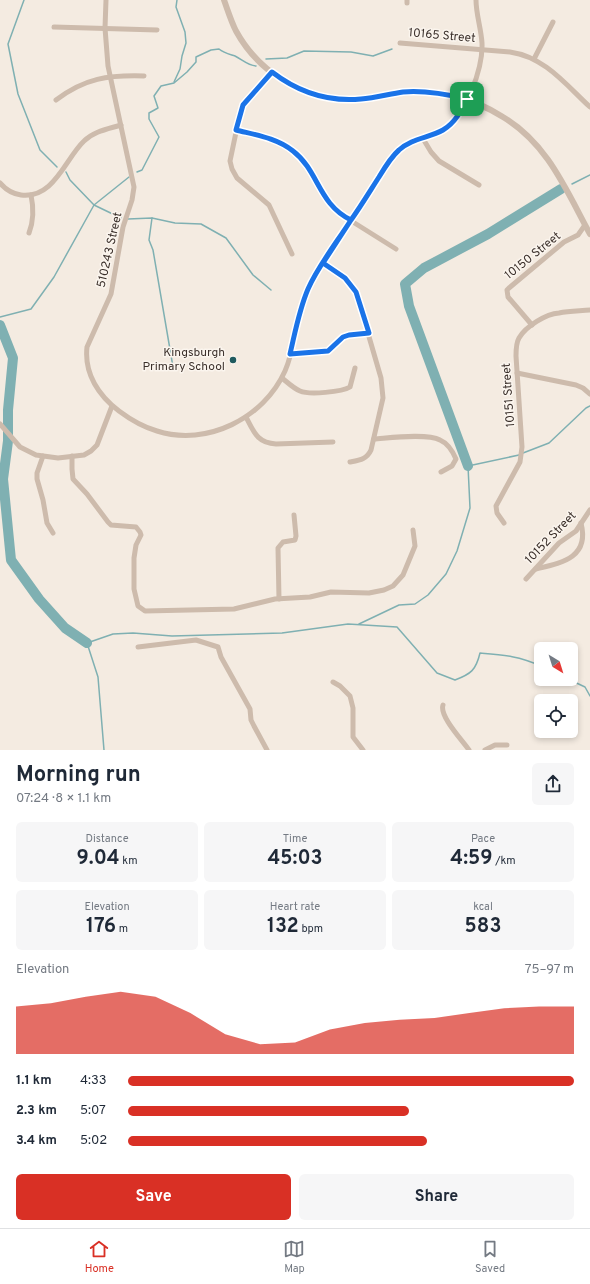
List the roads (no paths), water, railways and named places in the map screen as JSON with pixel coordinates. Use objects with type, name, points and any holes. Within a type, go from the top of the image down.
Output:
[{"type":"street","name":"510243 Street","points":[[106,0],[106,51],[110,76],[134,180],[134,192],[123,227],[110,294],[87,347],[87,368],[94,383],[112,406],[144,426],[158,432],[194,435],[212,432],[230,426],[246,417],[267,399],[282,378],[290,354],[304,297],[313,279],[393,156],[405,145],[422,137],[436,133],[448,126],[458,116],[467,99],[478,69],[482,50],[482,39],[476,0]]},
{"type":"street","points":[[224,0],[231,20],[246,46],[257,60],[272,72],[297,88],[322,96],[336,98],[362,99],[404,92],[448,95],[467,99],[504,117],[527,135],[553,166],[590,234]]},
{"type":"street","points":[[534,59],[553,22]]},
{"type":"street","points":[[54,27],[157,30]]},
{"type":"street","name":"10165 Street","points":[[400,42],[517,53],[534,59],[553,71],[590,108]]},
{"type":"street","points":[[272,72],[243,105],[230,160],[232,169],[237,178],[269,205],[292,254]]},
{"type":"street","points":[[56,100],[81,84],[110,76],[144,76]]},
{"type":"street","points":[[0,183],[13,193],[18,194],[31,195],[44,190],[50,185],[84,140],[95,133],[121,125]]},
{"type":"street","points":[[236,130],[273,140],[294,151],[309,169],[320,190],[338,213],[396,249]]},
{"type":"street","points":[[422,137],[431,152],[439,161],[479,185]]},
{"type":"street","points":[[29,233],[34,216],[31,195]]},
{"type":"street","name":"10150 Street","points":[[532,325],[508,296],[507,290],[564,242],[578,234],[585,225]]},
{"type":"street","points":[[323,263],[345,278],[356,292],[383,385],[382,406],[371,450],[368,456],[363,459],[350,462]]},
{"type":"street","name":"10151 Street","points":[[504,523],[497,513],[496,506],[520,462],[522,453],[516,356],[517,343],[520,337],[540,319],[553,314],[590,310]]},
{"type":"street","points":[[290,354],[328,351],[343,337],[369,333]]},
{"type":"street","points":[[282,378],[302,392],[337,392],[350,387],[355,368]]},
{"type":"street","points":[[517,373],[576,385],[584,388],[590,394]]},
{"type":"street","points":[[0,424],[20,447],[36,455],[58,458],[84,455],[91,451],[97,444],[112,406]]},
{"type":"street","points":[[246,417],[255,434],[267,443],[333,442]]},
{"type":"street","points":[[374,439],[430,437],[439,439],[446,444],[456,459],[452,466],[441,472]]},
{"type":"street","points":[[43,456],[37,472],[37,479],[47,523],[53,533]]},
{"type":"street","points":[[72,456],[74,479],[108,522],[111,525],[136,527],[140,532],[134,558],[134,588],[137,602],[142,609],[148,612],[234,609],[279,599],[310,597],[331,592],[369,593],[389,589],[400,579],[414,549],[415,544],[413,530]]},
{"type":"street","name":"10152 Street","points":[[526,579],[559,543],[576,531],[590,510]]},
{"type":"street","points":[[279,599],[278,548],[283,542],[295,540],[294,515]]},
{"type":"street","points":[[536,569],[559,564],[577,554],[582,548],[586,536],[581,523]]},
{"type":"street","points":[[138,647],[196,640],[218,646],[221,658],[250,709],[251,720],[267,750]]},
{"type":"street","points":[[333,682],[340,686],[350,696],[354,708],[353,737],[363,750]]},
{"type":"street","points":[[443,705],[443,713],[469,750]]},
{"type":"street","points":[[485,750],[495,745],[507,745]]},
{"type":"waterway","points":[[24,0],[8,44],[18,94],[40,150],[57,167]]},
{"type":"waterway","points":[[174,82],[180,69],[186,43],[185,32],[176,7],[177,0]]},
{"type":"waterway","points":[[137,172],[142,170],[159,137],[149,119],[149,113],[158,108],[154,96],[161,86],[174,83],[196,62],[196,57],[211,50],[219,49],[256,66]]},
{"type":"waterway","points":[[266,59],[287,58],[304,51],[351,52],[373,56],[392,49]]},
{"type":"waterway","points":[[66,172],[70,180],[94,205],[121,218]]},
{"type":"waterway","points":[[572,184],[590,175]]},
{"type":"waterway","points":[[0,317],[31,309],[54,277],[94,205],[129,177]]},
{"type":"waterway","points":[[468,466],[409,306],[405,284],[424,268],[488,234],[561,189]]},
{"type":"waterway","points":[[152,218],[149,240],[153,250],[173,367]]},
{"type":"waterway","points":[[128,219],[152,218],[175,223],[201,224],[226,238],[253,275],[271,290]]},
{"type":"waterway","points":[[0,325],[13,358],[8,410],[8,441],[3,479],[11,560],[39,599],[65,628],[87,643]]},
{"type":"waterway","points":[[523,453],[549,443],[590,406]]},
{"type":"waterway","points":[[359,624],[399,605],[415,604],[428,595],[446,574],[457,551],[470,508],[468,466],[519,455]]},
{"type":"waterway","points":[[104,750],[98,677],[87,643],[113,634],[133,633],[172,636],[282,633],[348,624],[397,627],[437,673],[455,680],[472,671],[477,664],[480,653],[511,656],[534,663]]},
{"type":"waterway","points":[[578,684],[585,687],[590,696]]},
{"type":"place","name":"Kingsburgh Primary School","points":[[233,360]]}]
